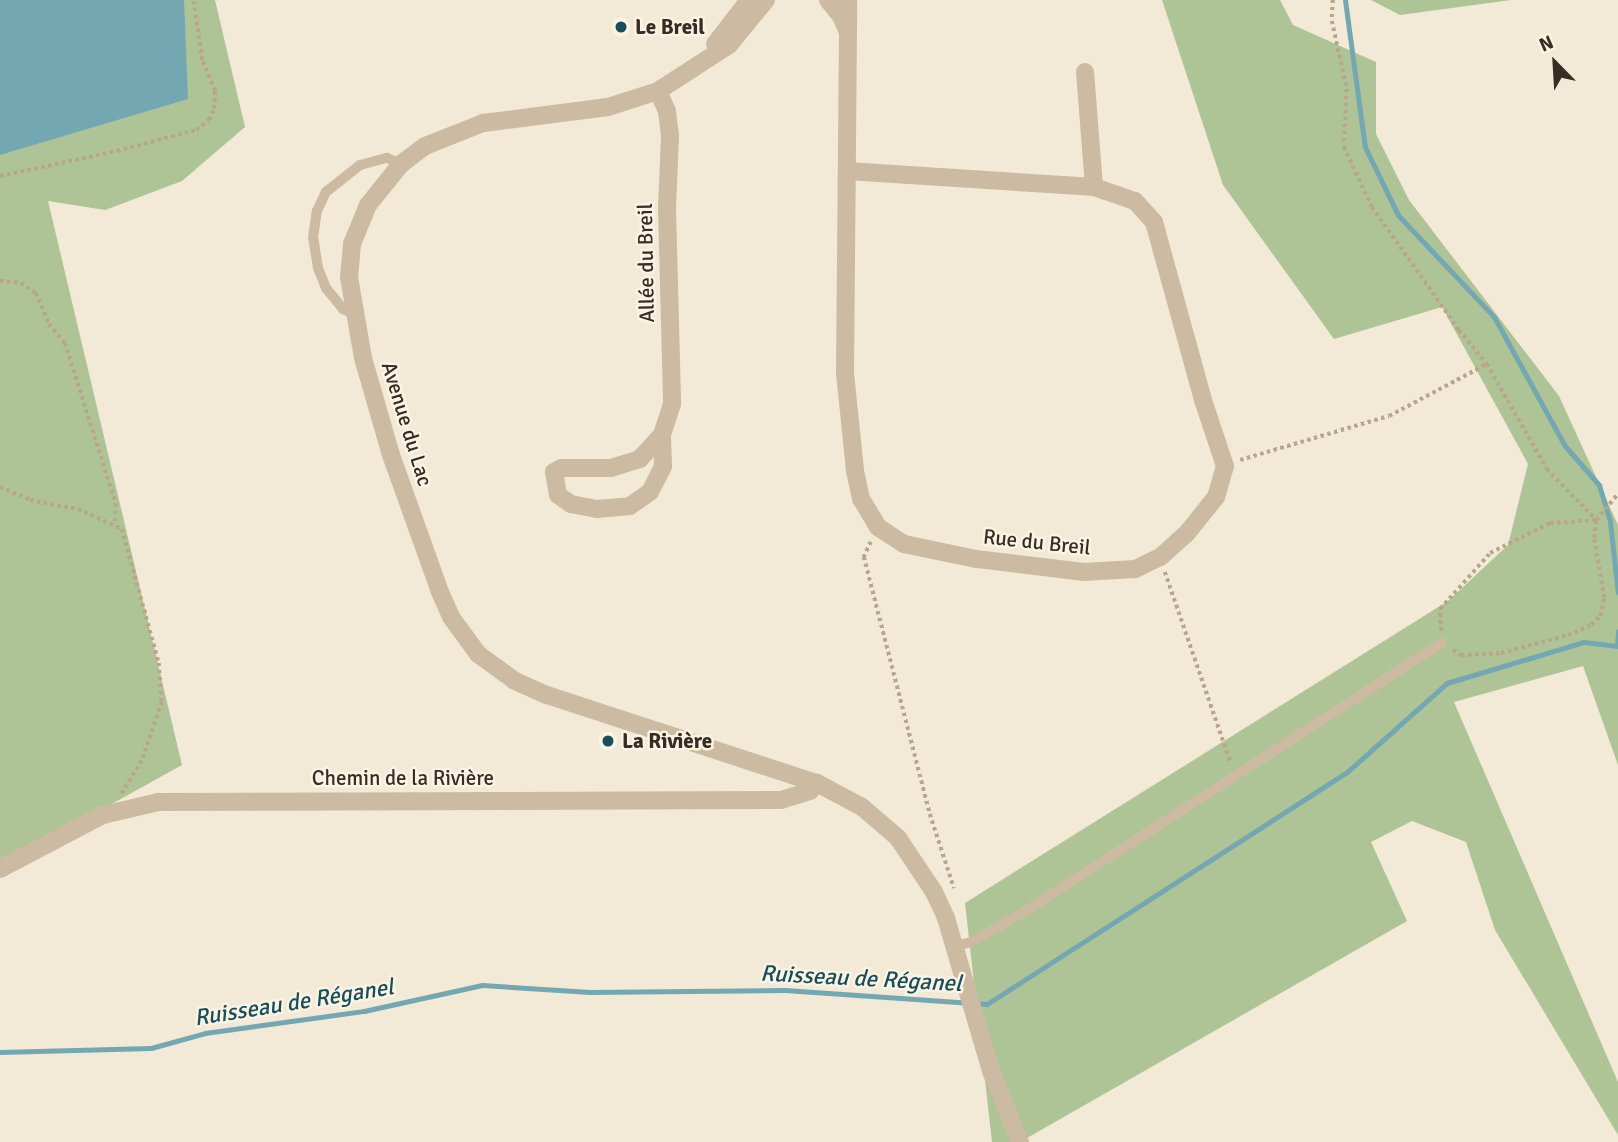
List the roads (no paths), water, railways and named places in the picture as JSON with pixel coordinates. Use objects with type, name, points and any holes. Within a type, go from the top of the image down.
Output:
[{"type":"street","name":"Avenue du Lac","points":[[701,64],[749,0]]},
{"type":"street","name":"Avenue du Lac","points":[[766,0],[729,45],[658,92],[608,107],[483,123],[425,146],[401,164],[368,205],[352,244],[349,277],[354,314],[370,382],[409,511],[452,617],[478,654],[515,681],[547,695],[817,783],[862,807],[898,838],[934,892],[956,946],[992,1072],[1020,1142]]},
{"type":"street","points":[[828,0],[842,16],[848,33]]},
{"type":"street","name":"Rue du Breil","points":[[848,0],[845,374],[855,470],[861,499],[878,527],[904,544],[976,559],[1084,572],[1135,569],[1160,557],[1187,533],[1216,497],[1225,466],[1203,400],[1154,222],[1135,201],[1094,187]]},
{"type":"street","points":[[847,171],[1094,187],[1085,72]]},
{"type":"street","name":"Allée du Breil","points":[[658,92],[667,111],[670,137],[667,208],[672,404],[662,435],[663,466],[650,492],[630,506],[597,509],[571,505],[558,495],[554,472],[561,468],[611,468],[640,459],[662,435]]},
{"type":"street","name":"Chemin de la Rivière","points":[[0,869],[103,815],[158,802],[780,800],[810,791],[817,783]]},
{"type":"lane","points":[[354,314],[343,309],[327,288],[318,268],[313,237],[317,211],[326,192],[360,165],[387,158],[401,164]]},
{"type":"lane","points":[[956,946],[971,942],[1024,912],[1442,643]]},
{"type":"water","points":[[0,0],[184,0],[188,99],[0,155]]},
{"type":"waterway","points":[[1345,0],[1365,147],[1398,215],[1494,317],[1565,446],[1599,485],[1610,522],[1618,593]]},
{"type":"waterway","points":[[1617,646],[1618,631]]},
{"type":"waterway","name":"Ruisseau de Réganel","points":[[0,1052],[151,1048],[205,1033],[364,1011],[482,985],[590,992],[785,990],[987,1004],[1347,772],[1447,683],[1584,642],[1618,646]]},
{"type":"place","name":"Le Breil","points":[[621,27]]},
{"type":"place","name":"La Rivière","points":[[608,741]]}]
